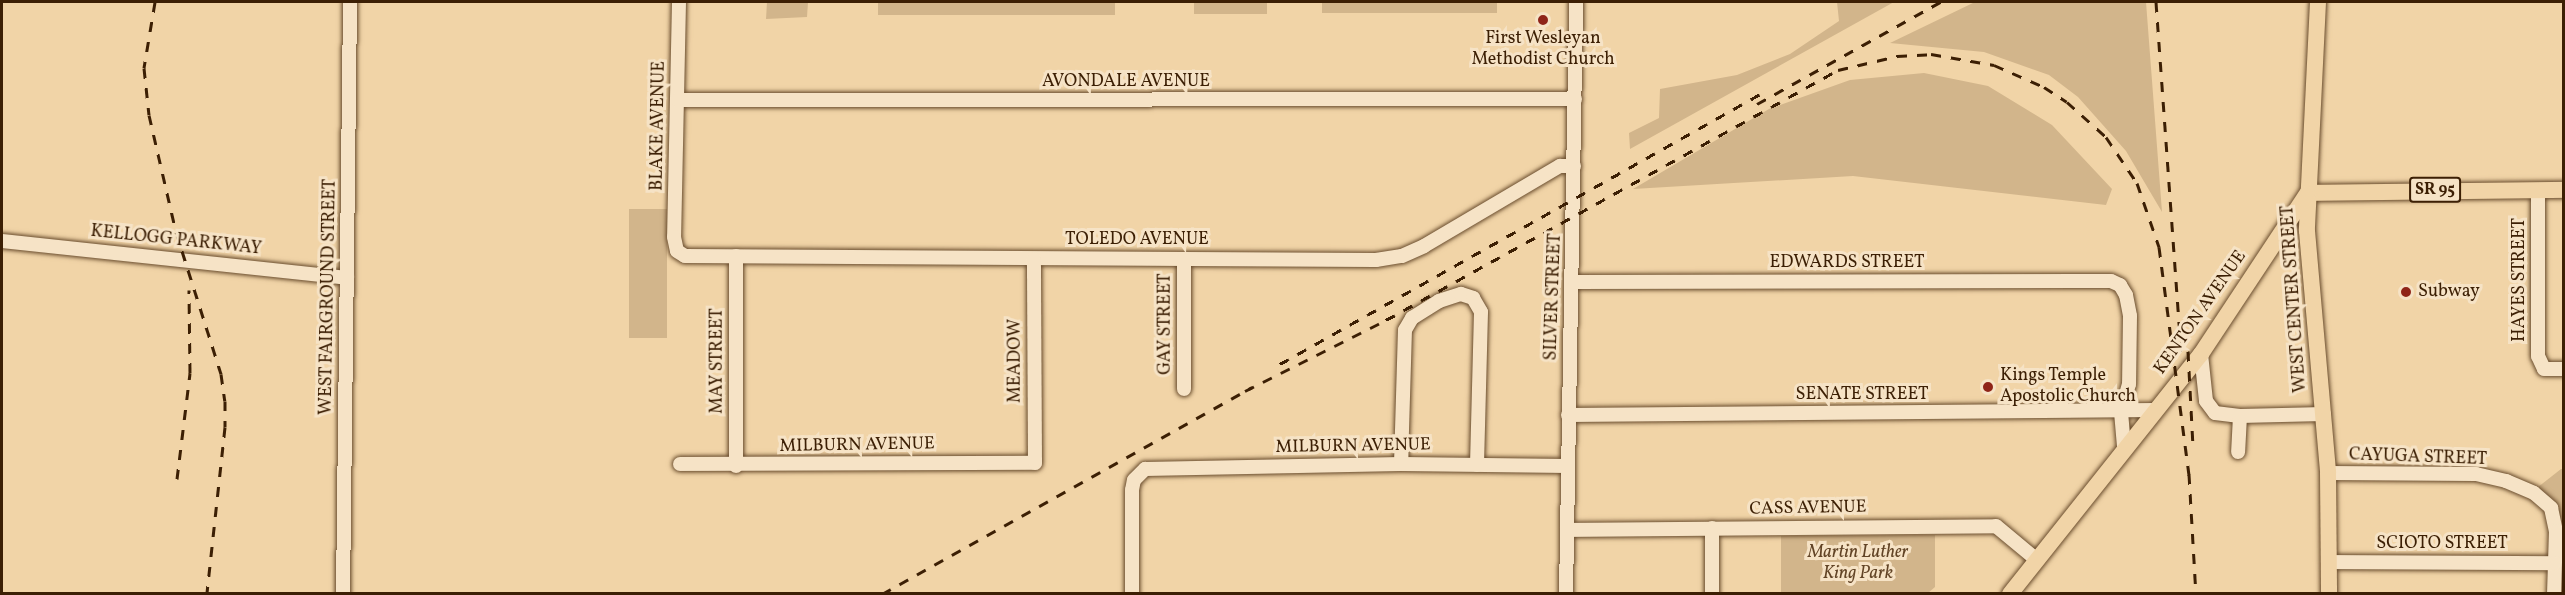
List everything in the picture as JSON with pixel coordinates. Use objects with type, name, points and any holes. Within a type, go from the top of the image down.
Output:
[{"type":"main road","name":"WEST CENTER STREET","points":[[2318,2],[2308,193],[2328,472],[2329,594]]},
{"type":"main road","name":"SR 95","points":[[2308,193],[2564,190]]},
{"type":"main road","name":"KENTON AVENUE","points":[[2010,594],[2124,447],[2201,354],[2308,193]]},
{"type":"street","name":"WEST FAIRGROUND STREET","points":[[343,594],[350,2]]},
{"type":"street","name":"BLAKE AVENUE","points":[[677,251],[674,237],[679,2]]},
{"type":"street","name":"SILVER STREET","points":[[1566,594],[1576,2]]},
{"type":"street","name":"AVONDALE AVENUE","points":[[678,100],[1575,99]]},
{"type":"street","name":"TOLEDO AVENUE","points":[[677,251],[692,257],[1376,260],[1402,256],[1560,166],[1574,166]]},
{"type":"street","name":"HAYES STREET","points":[[2538,190],[2538,357],[2544,369],[2564,369]]},
{"type":"street","name":"KELLOGG PARKWAY","points":[[2,241],[347,278]]},
{"type":"street","name":"MAY STREET","points":[[736,256],[736,466]]},
{"type":"street","name":"MEADOW","points":[[1034,259],[1035,463]]},
{"type":"street","name":"GAY STREET","points":[[1184,259],[1184,389]]},
{"type":"street","name":"EDWARDS STREET","points":[[1573,282],[2104,280],[2120,285],[2130,316],[2129,384],[2121,412]]},
{"type":"street","points":[[1401,464],[1405,330],[1412,318],[1439,301],[1461,294],[1473,298],[1481,312],[1477,465]]},
{"type":"street","points":[[2201,354],[2206,401],[2214,413],[2240,416],[2324,414]]},
{"type":"street","name":"SENATE STREET","points":[[1568,415],[2155,410]]},
{"type":"street","points":[[2121,412],[2124,447]]},
{"type":"street","points":[[2238,452],[2240,416]]},
{"type":"street","name":"MILBURN AVENUE","points":[[680,464],[736,466],[1035,463]]},
{"type":"street","name":"MILBURN AVENUE","points":[[1132,594],[1132,490],[1139,472],[1160,467],[1401,464],[1568,466]]},
{"type":"street","name":"CAYUGA STREET","points":[[2328,472],[2476,474],[2506,481],[2534,493],[2551,508],[2554,563]]},
{"type":"street","name":"CASS AVENUE","points":[[1567,530],[1996,526],[2037,560]]},
{"type":"street","points":[[1712,528],[1712,594]]},
{"type":"street","name":"SCIOTO STREET","points":[[2329,562],[2554,563]]},
{"type":"street","points":[[2554,563],[2554,594]]},
{"type":"green space","points":[[767,2],[808,2],[807,17],[766,19]]},
{"type":"green space","points":[[878,2],[1115,2],[1115,15],[878,15]]},
{"type":"green space","points":[[1194,2],[1267,2],[1267,14],[1194,14]]},
{"type":"green space","points":[[1322,2],[1497,2],[1497,13],[1322,13]]},
{"type":"green space","points":[[1837,2],[1894,2],[1630,149],[1629,133],[1659,118],[1660,89],[1737,75],[1790,54],[1839,21]]},
{"type":"green space","points":[[1975,2],[2146,2],[2162,212],[2126,151],[2078,97],[2049,75],[1984,52],[1890,43]]},
{"type":"green space","points":[[1924,73],[1988,86],[2052,125],[2112,189],[2106,205],[1853,176],[1633,189],[1769,109],[1850,80]]},
{"type":"green space","points":[[629,209],[667,209],[667,338],[629,338]]},
{"type":"green space","points":[[2563,469],[2563,549],[2561,528],[2538,487]]},
{"type":"green space","name":"Martin Luther King Park","points":[[1935,535],[1935,587],[1928,593],[1781,593],[1781,536]]},
{"type":"railway","points":[[155,2],[144,68],[149,115],[176,232],[221,374],[225,401],[225,427],[207,594]]},
{"type":"railway","points":[[1757,104],[1940,2]]},
{"type":"railway","points":[[2156,2],[2182,361]]},
{"type":"railway","points":[[1245,391],[1386,320],[1838,70],[1897,56],[1931,54],[1994,65],[2044,87],[2067,102],[2106,137],[2137,183],[2159,247],[2190,481]]},
{"type":"railway","points":[[1280,364],[1764,92]]},
{"type":"railway","points":[[177,479],[190,373],[189,290]]},
{"type":"railway","points":[[2188,351],[2193,447]]},
{"type":"railway","points":[[882,594],[1252,387]]},
{"type":"railway","points":[[2189,474],[2196,594]]},
{"type":"place","name":"First Wesleyan Methodist Church","points":[[1543,20]]},
{"type":"place","name":"Subway","points":[[2406,292]]},
{"type":"place","name":"Kings Temple Apostolic Church","points":[[1988,387]]}]
